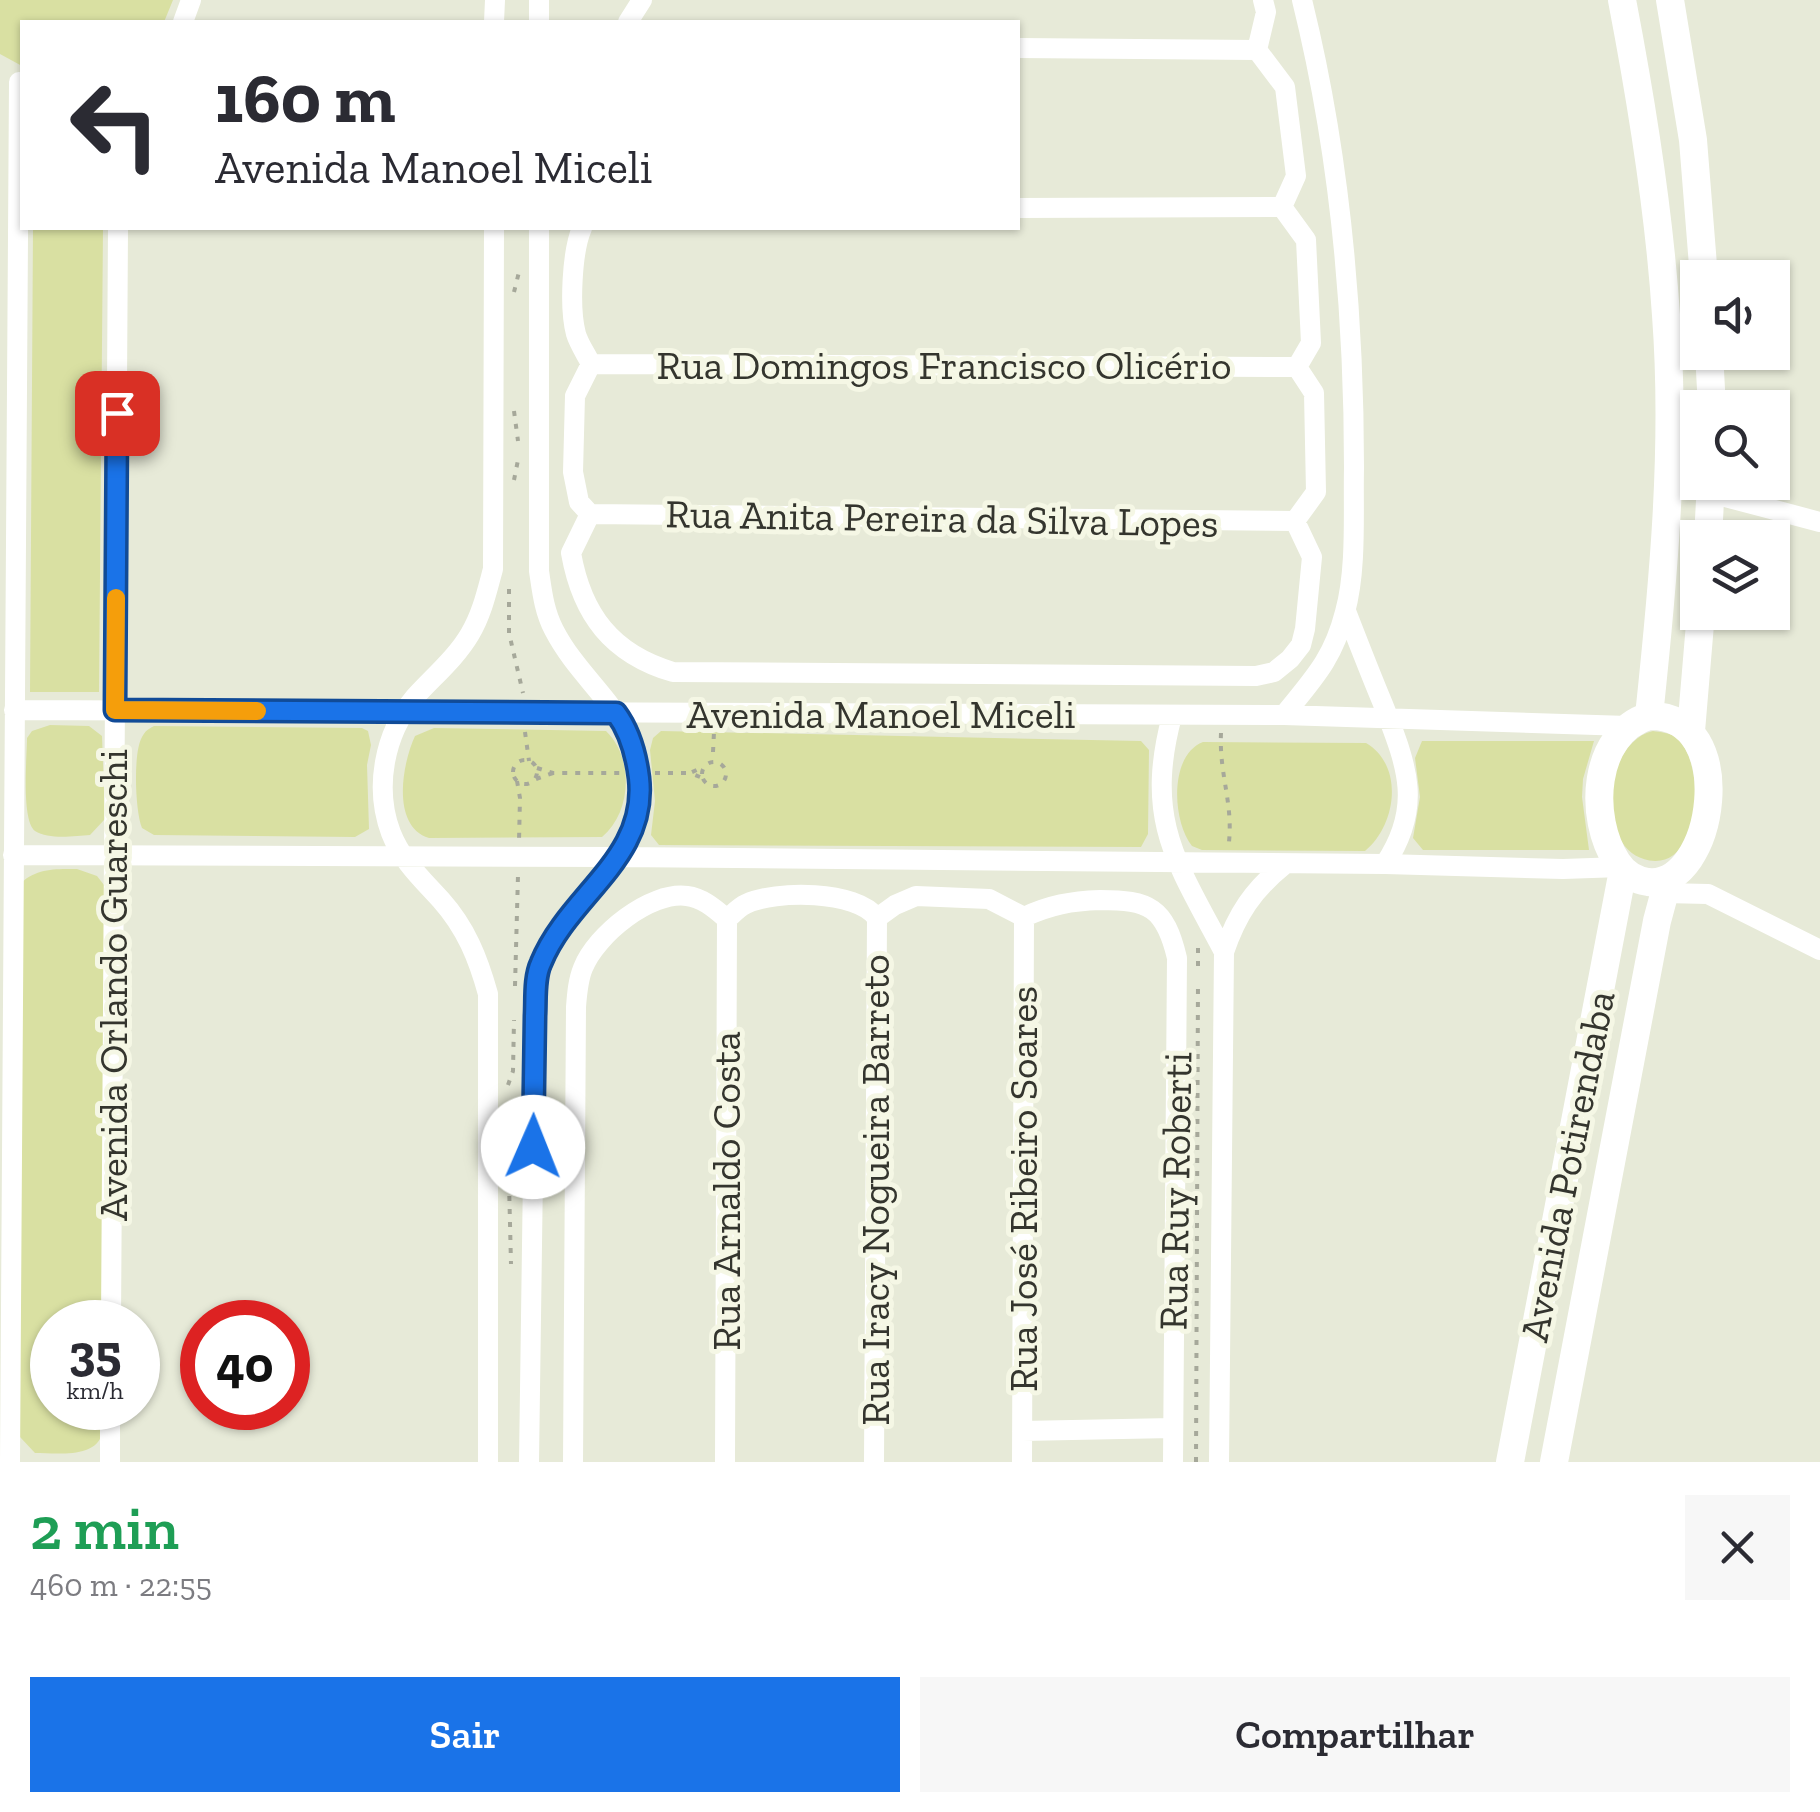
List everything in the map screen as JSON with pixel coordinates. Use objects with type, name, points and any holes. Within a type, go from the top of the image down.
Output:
[{"type":"main road","points":[[1622,0],[1644,118],[1666,315],[1666,527],[1638,721],[1609,752],[1601,783],[1604,829],[1609,848],[1622,869],[1666,886],[1695,849],[1704,823],[1706,770],[1702,748],[1691,731],[1672,718],[1638,721]]},
{"type":"main road","points":[[1670,0],[1693,140],[1703,260]]},
{"type":"main road","points":[[1691,731],[1699,630]]},
{"type":"main road","name":"Avenida Potirendaba","points":[[1510,1462],[1622,869]]},
{"type":"main road","name":"Avenida Potirendaba","points":[[1554,1462],[1666,886]]},
{"type":"street","points":[[1257,50],[1266,12],[1263,0]]},
{"type":"street","points":[[1284,715],[1328,661],[1346,611],[1354,508],[1354,420],[1335,158],[1302,0]]},
{"type":"street","points":[[1020,48],[1257,50]]},
{"type":"street","points":[[1257,50],[1285,87],[1296,176],[1282,207]]},
{"type":"street","points":[[10,1462],[20,173]]},
{"type":"street","points":[[1020,208],[1282,207]]},
{"type":"street","points":[[581,230],[575,247],[574,317],[576,333],[591,364],[575,396],[573,472],[579,502],[590,514],[571,553],[584,600],[596,624],[631,655],[673,672],[1256,676],[1274,672],[1301,645],[1312,557],[1295,521],[1316,492],[1314,393],[1297,367],[1311,343],[1306,240],[1282,207]]},
{"type":"street","name":"Avenida Orlando Guareschi","points":[[111,1300],[118,230]]},
{"type":"street","points":[[488,1462],[488,994],[478,957],[462,928],[440,898],[416,877],[391,833],[383,798],[385,761],[393,730],[470,636],[484,604],[492,570],[494,230]]},
{"type":"street","points":[[529,1462],[539,966],[563,920],[629,842],[640,794],[636,756],[624,724],[600,689],[573,661],[543,602],[539,571],[539,230]]},
{"type":"street","name":"Rua Domingos Francisco Olicério","points":[[591,364],[1297,367]]},
{"type":"street","points":[[1749,500],[1820,522]]},
{"type":"street","name":"Rua Anita Pereira da Silva Lopes","points":[[590,514],[1295,521]]},
{"type":"street","points":[[1346,611],[1403,750],[1408,780],[1406,818],[1399,843],[1385,864]]},
{"type":"street","name":"Avenida Manoel Miceli","points":[[14,710],[1284,715],[1638,721]]},
{"type":"street","points":[[1172,716],[1163,751],[1160,788],[1164,824],[1175,862],[1224,952]]},
{"type":"street","points":[[14,855],[618,857],[1622,869]]},
{"type":"street","points":[[1219,1462],[1224,952],[1237,916],[1260,885],[1284,865]]},
{"type":"street","points":[[1666,886],[1708,894],[1820,950]]},
{"type":"street","points":[[573,1462],[576,1007],[583,966],[614,928],[660,898],[686,896],[707,903],[727,919],[742,905],[766,897],[829,896],[871,910],[877,918],[916,896],[989,898],[1024,916]]},
{"type":"street","name":"Rua Ruy Roberti","points":[[1024,916],[1065,901],[1136,900],[1154,910],[1173,938],[1178,958],[1173,1462]]},
{"type":"street","name":"Rua José Ribeiro Soares","points":[[1022,1462],[1024,916]]},
{"type":"street","name":"Rua Iracy Nogueira Barreto","points":[[874,1462],[877,918]]},
{"type":"street","name":"Rua Arnaldo Costa","points":[[725,1462],[727,919]]},
{"type":"street","points":[[1022,1431],[1172,1428]]},
{"type":"street","points":[[110,1430],[110,1462]]},
{"type":"path","points":[[513,302],[519,269]]},
{"type":"path","points":[[513,404],[519,446]]},
{"type":"path","points":[[511,492],[519,456]]},
{"type":"path","points":[[509,574],[509,634],[521,673],[529,761],[537,768],[553,772],[527,784],[520,798]]},
{"type":"path","points":[[515,992],[520,798],[513,771],[526,746]]},
{"type":"path","points":[[702,778],[714,752],[726,773],[722,782],[711,785],[690,773],[706,765]]},
{"type":"path","points":[[521,761],[529,761]]},
{"type":"path","points":[[536,779],[537,768]]},
{"type":"path","points":[[517,781],[527,784]]},
{"type":"path","points":[[507,1091],[512,1071],[514,1012]]},
{"type":"path","points":[[507,1173],[511,1274]]},
{"type":"green space","points":[[0,0],[173,0],[165,20],[20,20],[20,65],[0,54]]},
{"type":"green space","points":[[33,230],[103,230],[99,692],[30,692]]},
{"type":"green space","points":[[50,725],[89,726],[102,736],[105,819],[90,835],[47,836],[31,825],[26,802],[27,738],[32,731]]},
{"type":"green space","points":[[154,726],[362,728],[368,731],[371,745],[367,765],[369,829],[355,837],[154,835],[142,828],[136,782],[139,745]]},
{"type":"green space","points":[[434,728],[606,731],[615,742],[625,770],[624,800],[619,814],[602,837],[429,838],[409,821],[403,793],[406,762],[415,736]]},
{"type":"green space","points":[[661,731],[1141,741],[1149,750],[1148,834],[1141,847],[659,845],[651,835],[655,801],[650,750],[653,738]]},
{"type":"green space","points":[[1653,731],[1676,737],[1686,750],[1695,787],[1690,829],[1682,846],[1671,857],[1655,861],[1635,855],[1621,842],[1611,800],[1622,756],[1635,740]]},
{"type":"green space","points":[[1422,741],[1594,741],[1582,797],[1589,850],[1423,850],[1413,838],[1420,797],[1415,758]]},
{"type":"green space","points":[[1203,742],[1366,743],[1387,766],[1391,781],[1392,796],[1384,827],[1365,851],[1202,850],[1192,846],[1180,821],[1177,790],[1184,760]]},
{"type":"green space","points":[[54,869],[77,869],[97,876],[104,885],[103,1300],[30,1300],[30,1430],[102,1430],[92,1447],[63,1454],[35,1453],[20,1437],[21,883]]},
{"type":"slow traffic","points":[[116,598],[115,710],[257,711]]},
{"type":"route","points":[[117,413],[115,710],[616,713],[624,724],[636,756],[640,794],[636,822],[629,842],[563,920],[539,966],[533,1147]]}]
